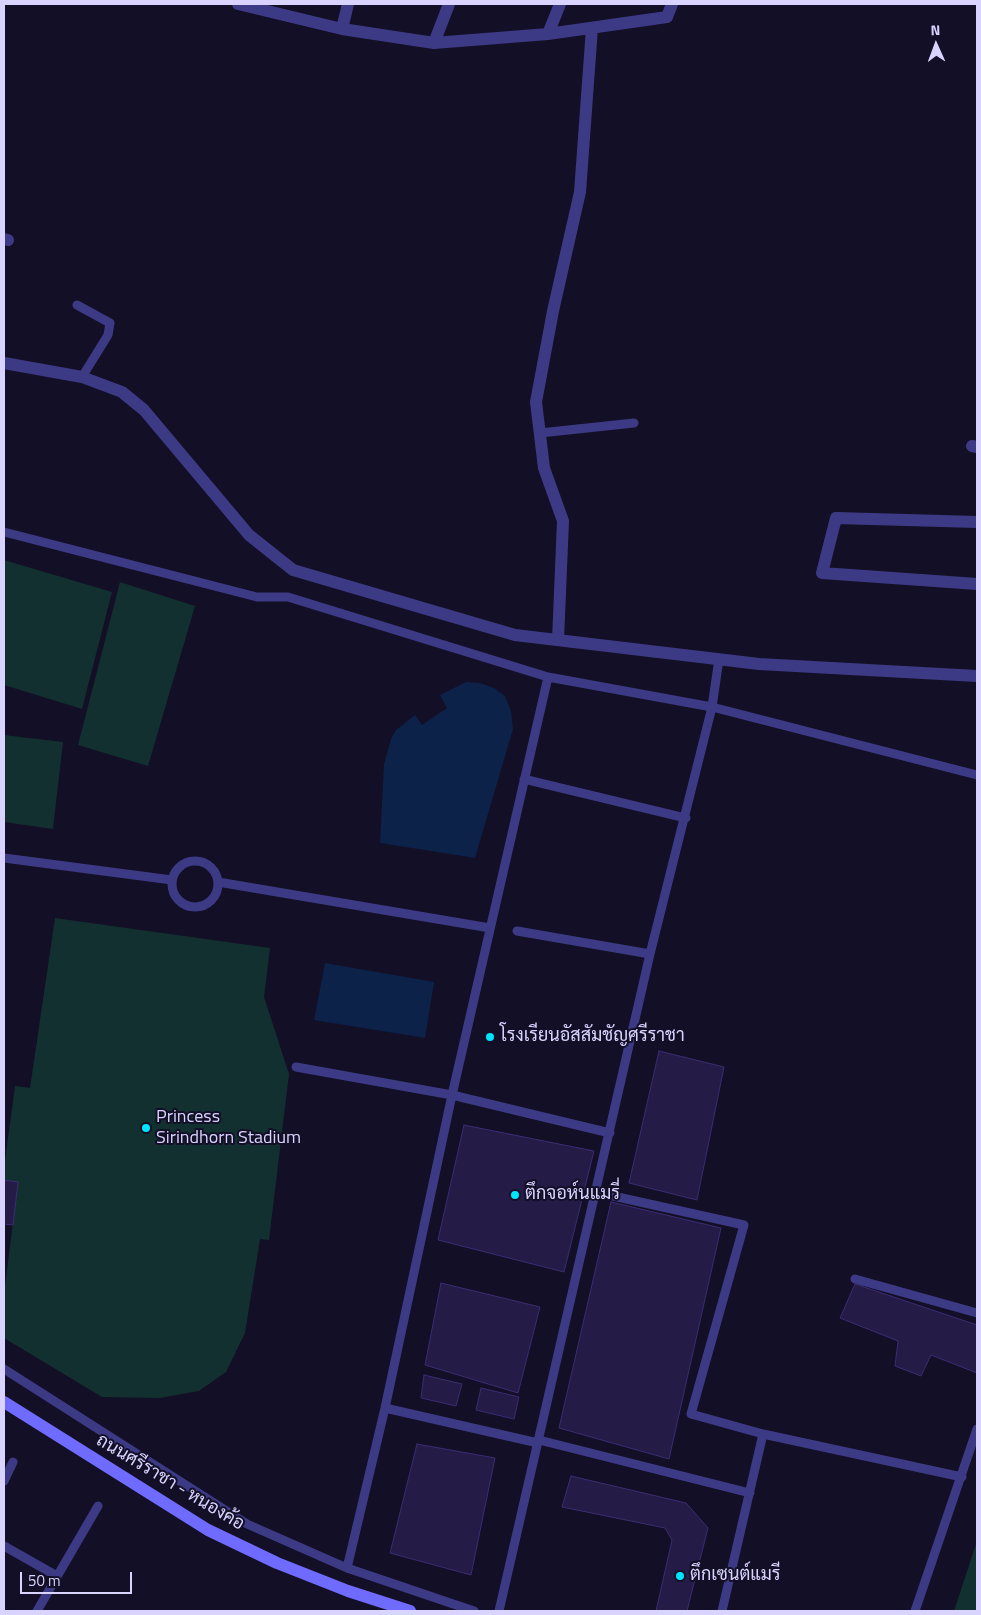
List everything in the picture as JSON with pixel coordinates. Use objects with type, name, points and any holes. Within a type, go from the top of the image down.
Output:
[{"type":"main road","name":"ถนนศรีราชา - หนองค้อ","points":[[4,1402],[208,1530],[277,1563],[348,1591],[410,1611]]},
{"type":"street","points":[[238,4],[342,29],[434,43],[548,34],[667,17],[672,4]]},
{"type":"street","points":[[342,29],[348,4]]},
{"type":"street","points":[[434,43],[449,4]]},
{"type":"street","points":[[548,34],[560,4]]},
{"type":"street","points":[[558,640],[563,521],[544,468],[536,402],[553,311],[580,192],[592,28]]},
{"type":"street","points":[[4,363],[82,377],[122,392],[144,410],[249,535],[293,570],[515,635],[759,664],[977,676]]},
{"type":"street","points":[[977,522],[836,518],[822,573],[977,584]]},
{"type":"lane","points":[[77,305],[110,323],[108,335],[82,377]]},
{"type":"lane","points":[[540,433],[634,423]]},
{"type":"lane","points":[[4,532],[257,597],[288,597],[548,678],[712,707],[977,775]]},
{"type":"lane","points":[[499,1611],[650,954],[686,818],[712,707],[719,659]]},
{"type":"lane","points":[[346,1568],[385,1408],[452,1096],[548,678]]},
{"type":"lane","points":[[524,779],[686,818]]},
{"type":"lane","points":[[4,858],[172,880]]},
{"type":"lane","points":[[200,861],[212,868],[218,882],[214,897],[202,906],[194,907],[186,906],[174,895],[172,880],[179,867],[185,863],[200,861]]},
{"type":"lane","points":[[218,882],[490,928]]},
{"type":"lane","points":[[517,931],[650,954]]},
{"type":"lane","points":[[296,1067],[452,1096],[610,1133]]},
{"type":"lane","points":[[595,1192],[744,1225],[691,1414],[763,1434],[962,1477]]},
{"type":"lane","points":[[854,1279],[977,1313]]},
{"type":"lane","points":[[4,1369],[247,1524],[346,1568],[474,1611]]},
{"type":"lane","points":[[385,1408],[538,1441],[750,1493]]},
{"type":"lane","points":[[915,1611],[936,1546],[962,1477],[977,1428]]},
{"type":"lane","points":[[722,1611],[763,1434]]},
{"type":"lane","points":[[4,1481],[13,1462]]},
{"type":"lane","points":[[37,1611],[98,1506]]},
{"type":"lane","points":[[4,1546],[57,1576]]},
{"type":"green space","points":[[4,560],[112,592],[82,709],[4,685]]},
{"type":"green space","points":[[120,582],[195,606],[148,766],[78,745]]},
{"type":"green space","points":[[4,735],[63,742],[53,829],[4,822]]},
{"type":"green space","name":"Princess Sirindhorn Stadium","points":[[55,918],[270,948],[264,997],[289,1074],[269,1240],[260,1239],[245,1333],[226,1372],[199,1391],[160,1398],[102,1397],[4,1338],[4,1294],[18,1182],[4,1180],[4,1168],[15,1086],[30,1088]]},
{"type":"green space","points":[[977,1541],[977,1611],[954,1611]]},
{"type":"water","points":[[466,682],[480,683],[494,688],[505,696],[511,711],[513,729],[475,858],[380,843],[384,764],[391,739],[396,730],[415,715],[422,725],[447,708],[440,695]]},
{"type":"water","points":[[325,963],[434,982],[425,1038],[314,1020]]},
{"type":"building","points":[[659,1051],[724,1067],[697,1200],[629,1183]]},
{"type":"building","name":"ตึกจอห์นแมรี่","points":[[464,1125],[594,1151],[564,1272],[438,1240]]},
{"type":"building","points":[[4,1180],[18,1182],[13,1225],[4,1224]]},
{"type":"building","points":[[611,1202],[721,1228],[669,1459],[559,1428]]},
{"type":"building","points":[[441,1283],[540,1307],[518,1393],[425,1365]]},
{"type":"building","points":[[855,1284],[977,1325],[977,1373],[931,1355],[921,1376],[895,1366],[898,1341],[840,1318]]},
{"type":"building","points":[[424,1375],[462,1384],[456,1406],[421,1398]]},
{"type":"building","points":[[481,1388],[519,1397],[514,1419],[476,1410]]},
{"type":"building","points":[[417,1444],[495,1458],[471,1575],[390,1553]]},
{"type":"building","name":"ตึกเซนต์แมรี","points":[[571,1476],[686,1503],[708,1528],[687,1611],[656,1611],[672,1540],[665,1528],[562,1507]]},
{"type":"place","name":"โรงเรียนอัสสัมชัญศรีราชา","points":[[490,1037]]},
{"type":"place","name":"Princess Sirindhorn Stadium","points":[[146,1128]]},
{"type":"place","name":"ตึกจอห์นแมรี่","points":[[515,1195]]},
{"type":"place","name":"ตึกเซนต์แมรี","points":[[680,1576]]}]
